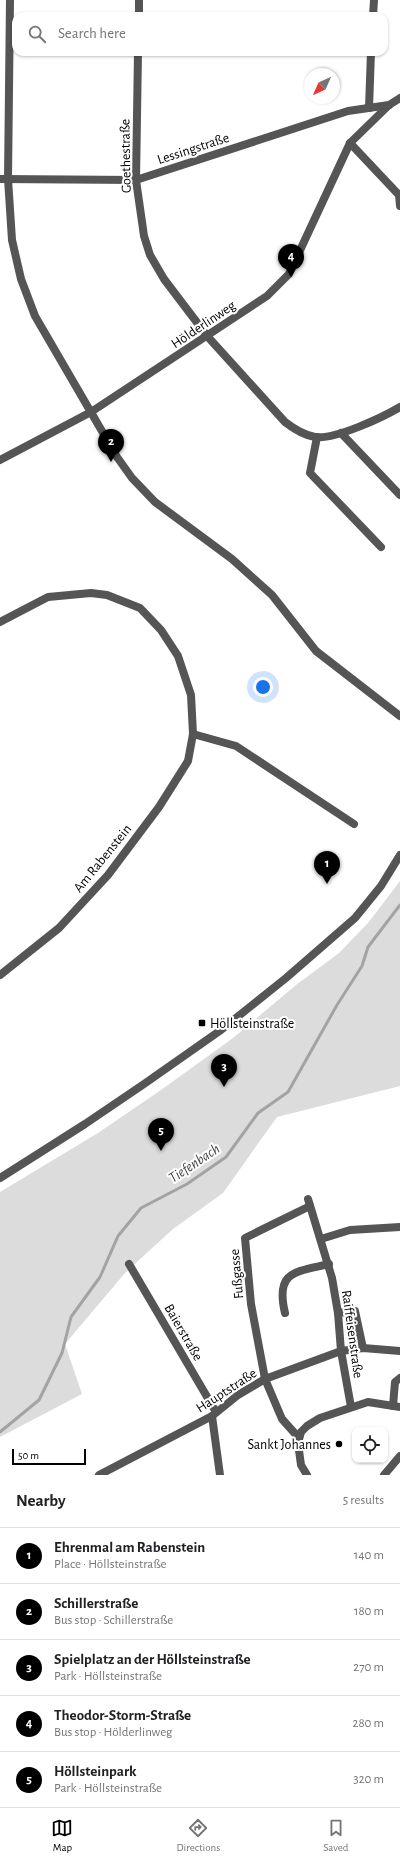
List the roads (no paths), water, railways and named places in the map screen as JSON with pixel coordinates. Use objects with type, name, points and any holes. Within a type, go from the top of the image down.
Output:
[{"type":"street","points":[[10,0],[4,179],[12,240],[21,280],[35,316],[91,412],[132,478],[155,502],[232,559],[272,595],[316,651],[400,716]]},
{"type":"street","points":[[139,0],[139,12]]},
{"type":"street","points":[[373,12],[374,0]]},
{"type":"street","name":"Goethestraße","points":[[138,56],[136,180],[144,236],[150,255],[164,279],[208,336],[285,422],[299,432],[317,437]]},
{"type":"street","points":[[369,108],[372,56]]},
{"type":"street","name":"Hölderlinweg","points":[[0,460],[91,412],[267,296],[289,274],[350,143],[389,105],[400,98]]},
{"type":"street","name":"Lessingstraße","points":[[4,179],[136,180],[348,111],[389,105]]},
{"type":"street","points":[[350,143],[399,195],[400,206]]},
{"type":"street","points":[[381,547],[310,473],[317,437],[341,433],[400,407]]},
{"type":"street","points":[[341,433],[400,496]]},
{"type":"street","name":"Am Rabenstein","points":[[0,622],[48,598],[91,593],[107,595],[140,608],[161,630],[178,656],[191,695],[193,734],[188,761],[159,807],[108,875],[59,928],[0,975]]},
{"type":"street","points":[[193,734],[236,746],[354,824]]},
{"type":"street","points":[[0,1178],[85,1124],[144,1084],[221,1030],[286,978],[355,918],[381,886],[400,855]]},
{"type":"street","name":"Raiffeisenstraße","points":[[309,1203],[328,1264],[338,1312],[341,1351],[351,1407]]},
{"type":"street","name":"Fußgasse","points":[[265,1379],[251,1304],[245,1238],[309,1203]]},
{"type":"street","points":[[321,1238],[350,1230],[400,1227]]},
{"type":"street","name":"Baierstraße","points":[[129,1264],[214,1414]]},
{"type":"street","points":[[285,1313],[282,1299],[284,1281],[289,1276],[305,1269],[328,1264]]},
{"type":"street","points":[[338,1312],[354,1311],[363,1348]]},
{"type":"street","name":"Hauptstraße","points":[[99,1475],[214,1414],[238,1395],[265,1379],[341,1351],[363,1348],[400,1351]]},
{"type":"street","points":[[307,1475],[298,1453],[298,1438],[301,1432],[307,1426],[320,1418],[368,1402],[396,1407],[395,1382],[400,1378]]},
{"type":"street","points":[[265,1379],[282,1419],[298,1438]]},
{"type":"street","points":[[214,1414],[220,1475]]},
{"type":"street","points":[[384,1475],[400,1456]]},
{"type":"waterway","name":"Tiefenbach","points":[[0,1432],[39,1400],[62,1353],[71,1317],[100,1277],[118,1236],[141,1208],[187,1184],[226,1157],[258,1113],[288,1092],[337,1005],[362,966],[368,947],[400,905]]},
{"type":"place","name":"Theodor-Storm-Straße","points":[[291,277]]},
{"type":"place","name":"Schillerstraße","points":[[111,462]]},
{"type":"place","name":"Ehrenmal am Rabenstein","points":[[327,884]]},
{"type":"place","name":"Höllsteinstraße","points":[[202,1023]]},
{"type":"place","name":"Spielplatz an der Höllsteinstraße","points":[[224,1087]]},
{"type":"place","name":"Höllsteinpark","points":[[161,1151]]},
{"type":"place","name":"Sankt Johannes","points":[[339,1444]]}]
